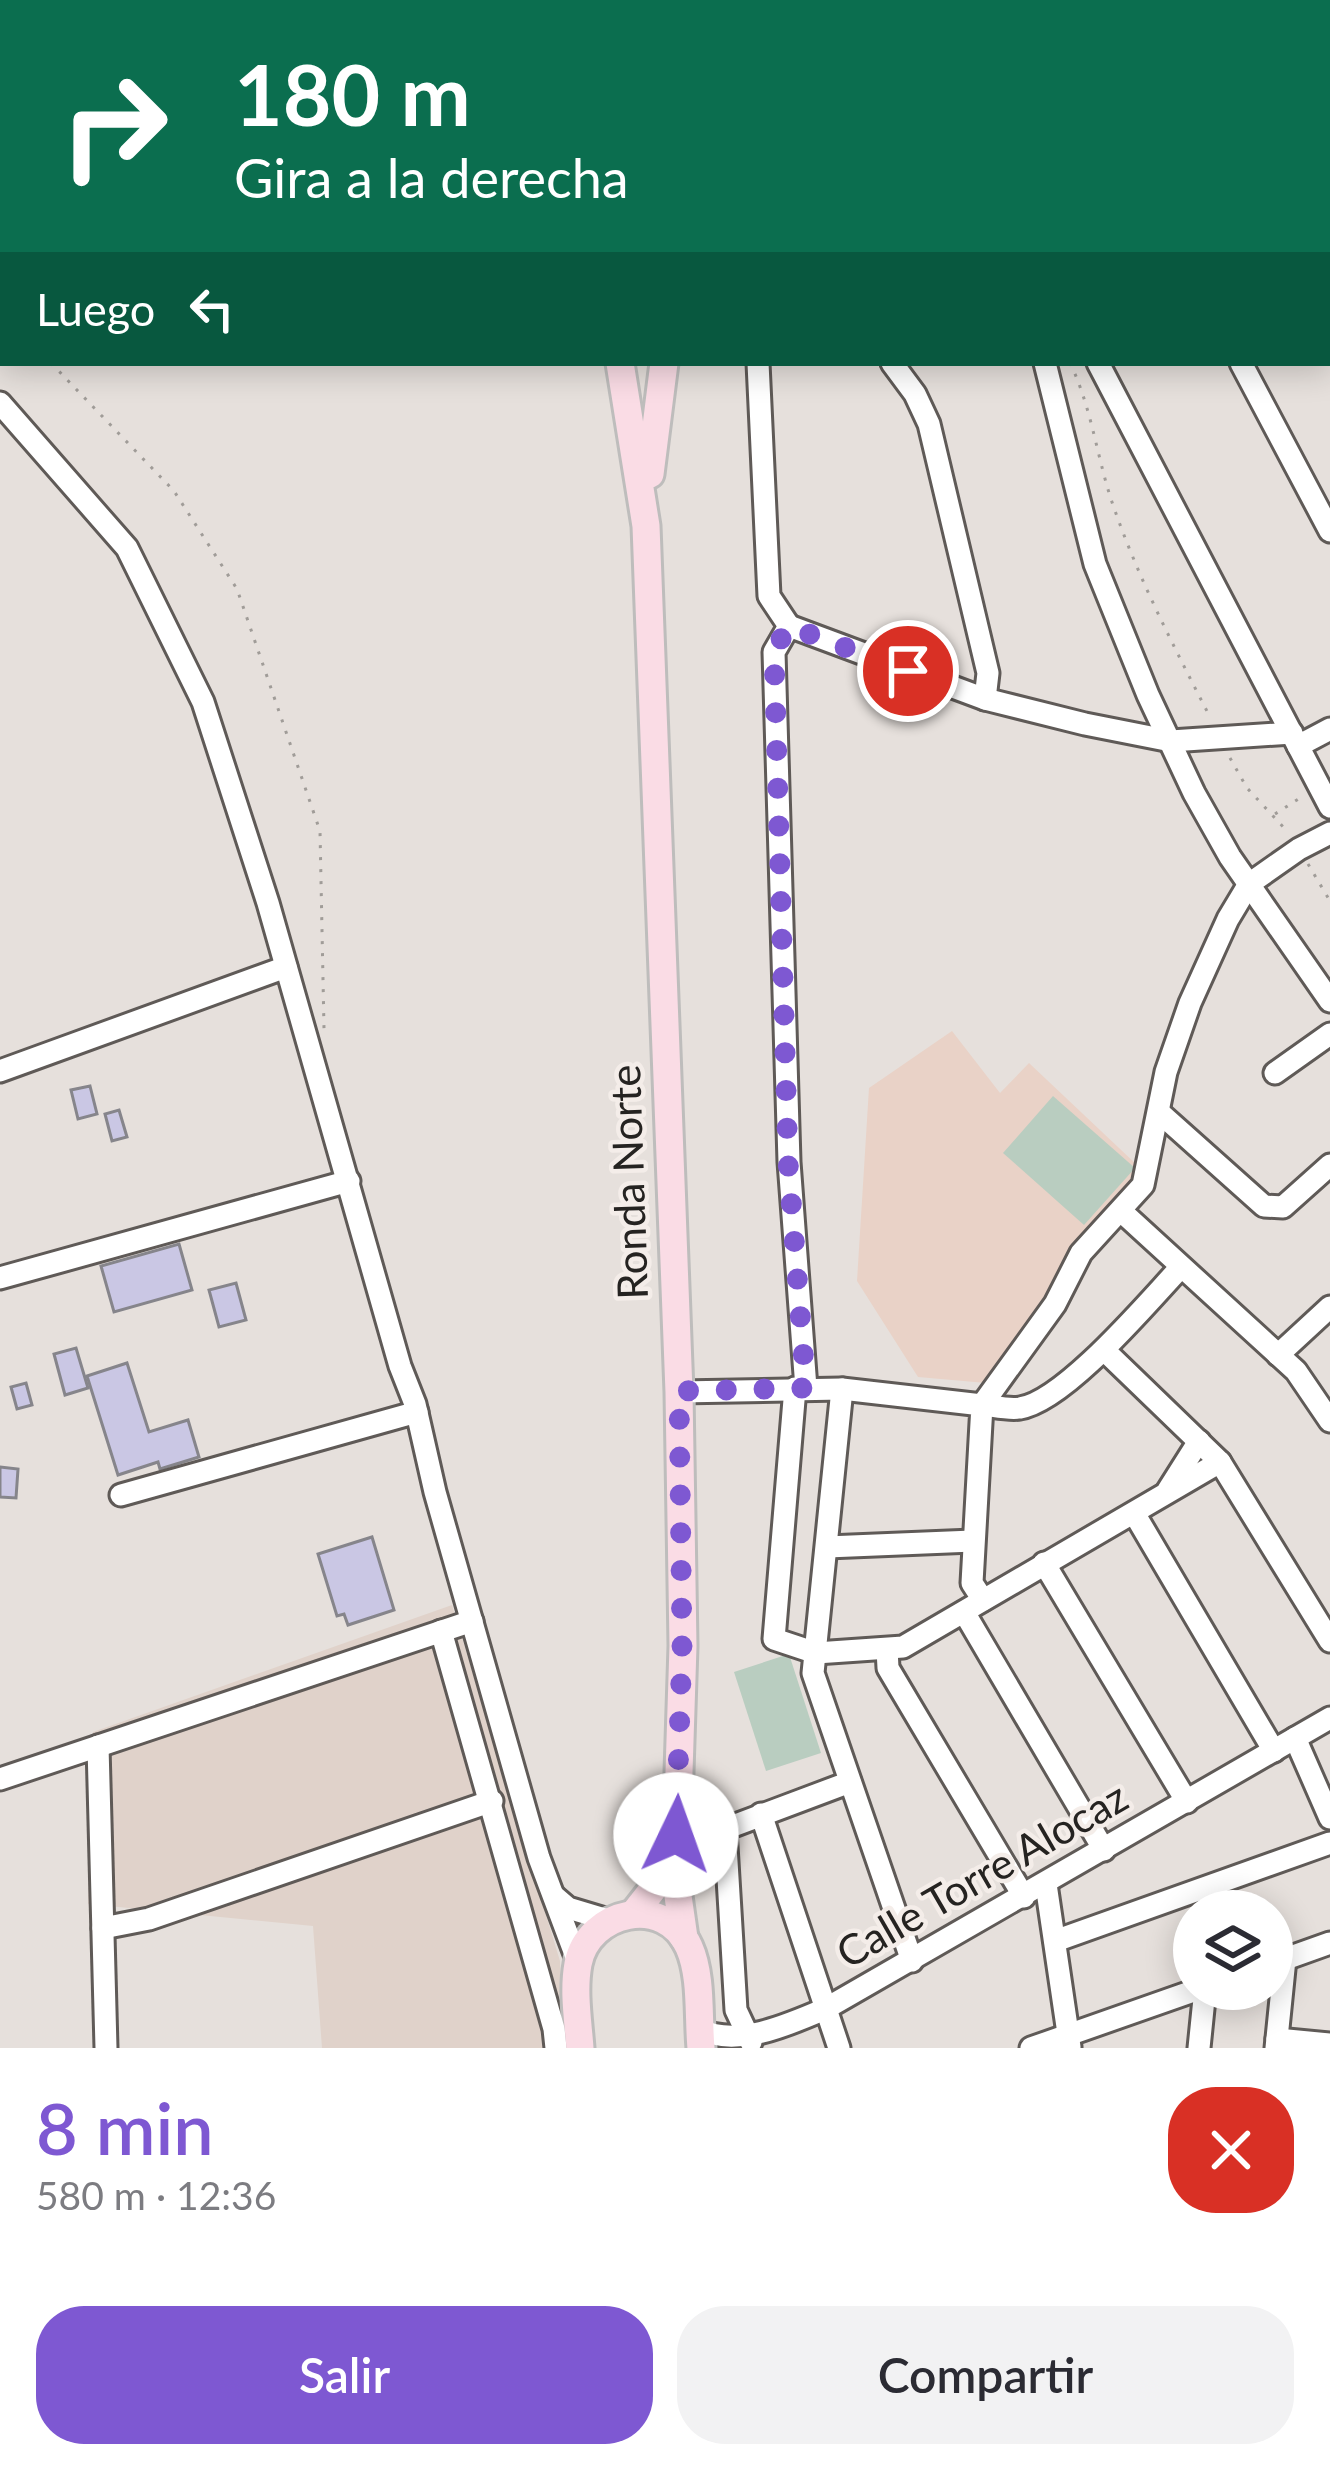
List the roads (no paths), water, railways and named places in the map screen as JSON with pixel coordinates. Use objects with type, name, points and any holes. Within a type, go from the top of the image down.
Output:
[{"type":"main road","name":"Ronda Norte","points":[[620,366],[646,526],[679,1391],[682,1646],[676,1835],[679,1918],[694,1968],[700,2038]]},
{"type":"main road","name":"Ronda Norte","points":[[646,526],[664,366]]},
{"type":"main road","name":"Ronda Norte","points":[[578,1962],[594,1934],[622,1916],[667,1867],[676,1835]]},
{"type":"main road","points":[[622,1916],[666,1923],[684,1938]]},
{"type":"main road","points":[[578,1962],[580,2048]]},
{"type":"street","points":[[758,366],[769,596],[788,626],[985,699],[1171,741],[1295,740],[1330,729]]},
{"type":"street","points":[[894,366],[929,424],[988,673],[985,699]]},
{"type":"street","points":[[1046,366],[1096,564],[1194,793],[1249,884],[1330,1001]]},
{"type":"street","points":[[1099,366],[1330,807]]},
{"type":"street","points":[[1243,366],[1330,530]]},
{"type":"street","points":[[0,403],[127,548],[203,702],[417,1412],[435,1492],[539,1858],[578,1962]]},
{"type":"street","points":[[788,626],[774,652],[788,1162],[800,1388],[773,1639],[816,1652],[903,1647],[1220,1462]]},
{"type":"street","points":[[1104,1850],[974,1606],[982,1405],[1055,1304],[1081,1253],[1143,1185],[1166,1072],[1190,1003],[1249,884],[1330,833]]},
{"type":"street","points":[[0,1071],[286,967]]},
{"type":"street","points":[[1275,1072],[1330,1034]]},
{"type":"street","points":[[1160,1114],[1264,1206],[1283,1207],[1330,1165]]},
{"type":"street","points":[[0,1278],[349,1181]]},
{"type":"street","points":[[1121,1211],[1278,1354],[1305,1382],[1330,1421]]},
{"type":"street","points":[[679,1391],[842,1389],[1022,1408],[1065,1383],[1104,1351],[1180,1268]]},
{"type":"street","points":[[1278,1354],[1327,1319]]},
{"type":"street","points":[[1104,1351],[1220,1462],[1323,1613],[1330,1641]]},
{"type":"street","points":[[842,1389],[813,1673],[912,1961]]},
{"type":"street","points":[[122,1496],[417,1412]]},
{"type":"street","points":[[1168,1490],[1199,1441]]},
{"type":"street","points":[[1134,1513],[1274,1751]]},
{"type":"street","points":[[827,1547],[973,1541]]},
{"type":"street","points":[[1044,1563],[1187,1802]]},
{"type":"street","points":[[0,1779],[472,1621]]},
{"type":"street","points":[[441,1631],[492,1802],[556,2048]]},
{"type":"street","points":[[886,1648],[888,1668],[1024,1898]]},
{"type":"street","name":"Calle Torre Alocaz","points":[[746,2045],[912,1961],[1330,1718]]},
{"type":"street","points":[[1295,1738],[1330,1818]]},
{"type":"street","points":[[98,1746],[106,2048]]},
{"type":"street","points":[[700,2038],[746,2045],[736,2010],[724,1829],[850,1782]]},
{"type":"street","points":[[103,1928],[149,1918],[492,1802]]},
{"type":"street","points":[[760,1814],[839,2048]]},
{"type":"street","points":[[1055,1941],[1330,1843]]},
{"type":"street","points":[[1046,1884],[1069,2042]]},
{"type":"street","points":[[554,1896],[568,1908],[622,1916]]},
{"type":"street","points":[[1293,1956],[1330,1943]]},
{"type":"street","points":[[1030,2048],[1069,2042],[1173,2001]]},
{"type":"street","points":[[1198,2048],[1201,2010]]},
{"type":"street","points":[[1278,2010],[1277,2044],[1330,2044]]}]
